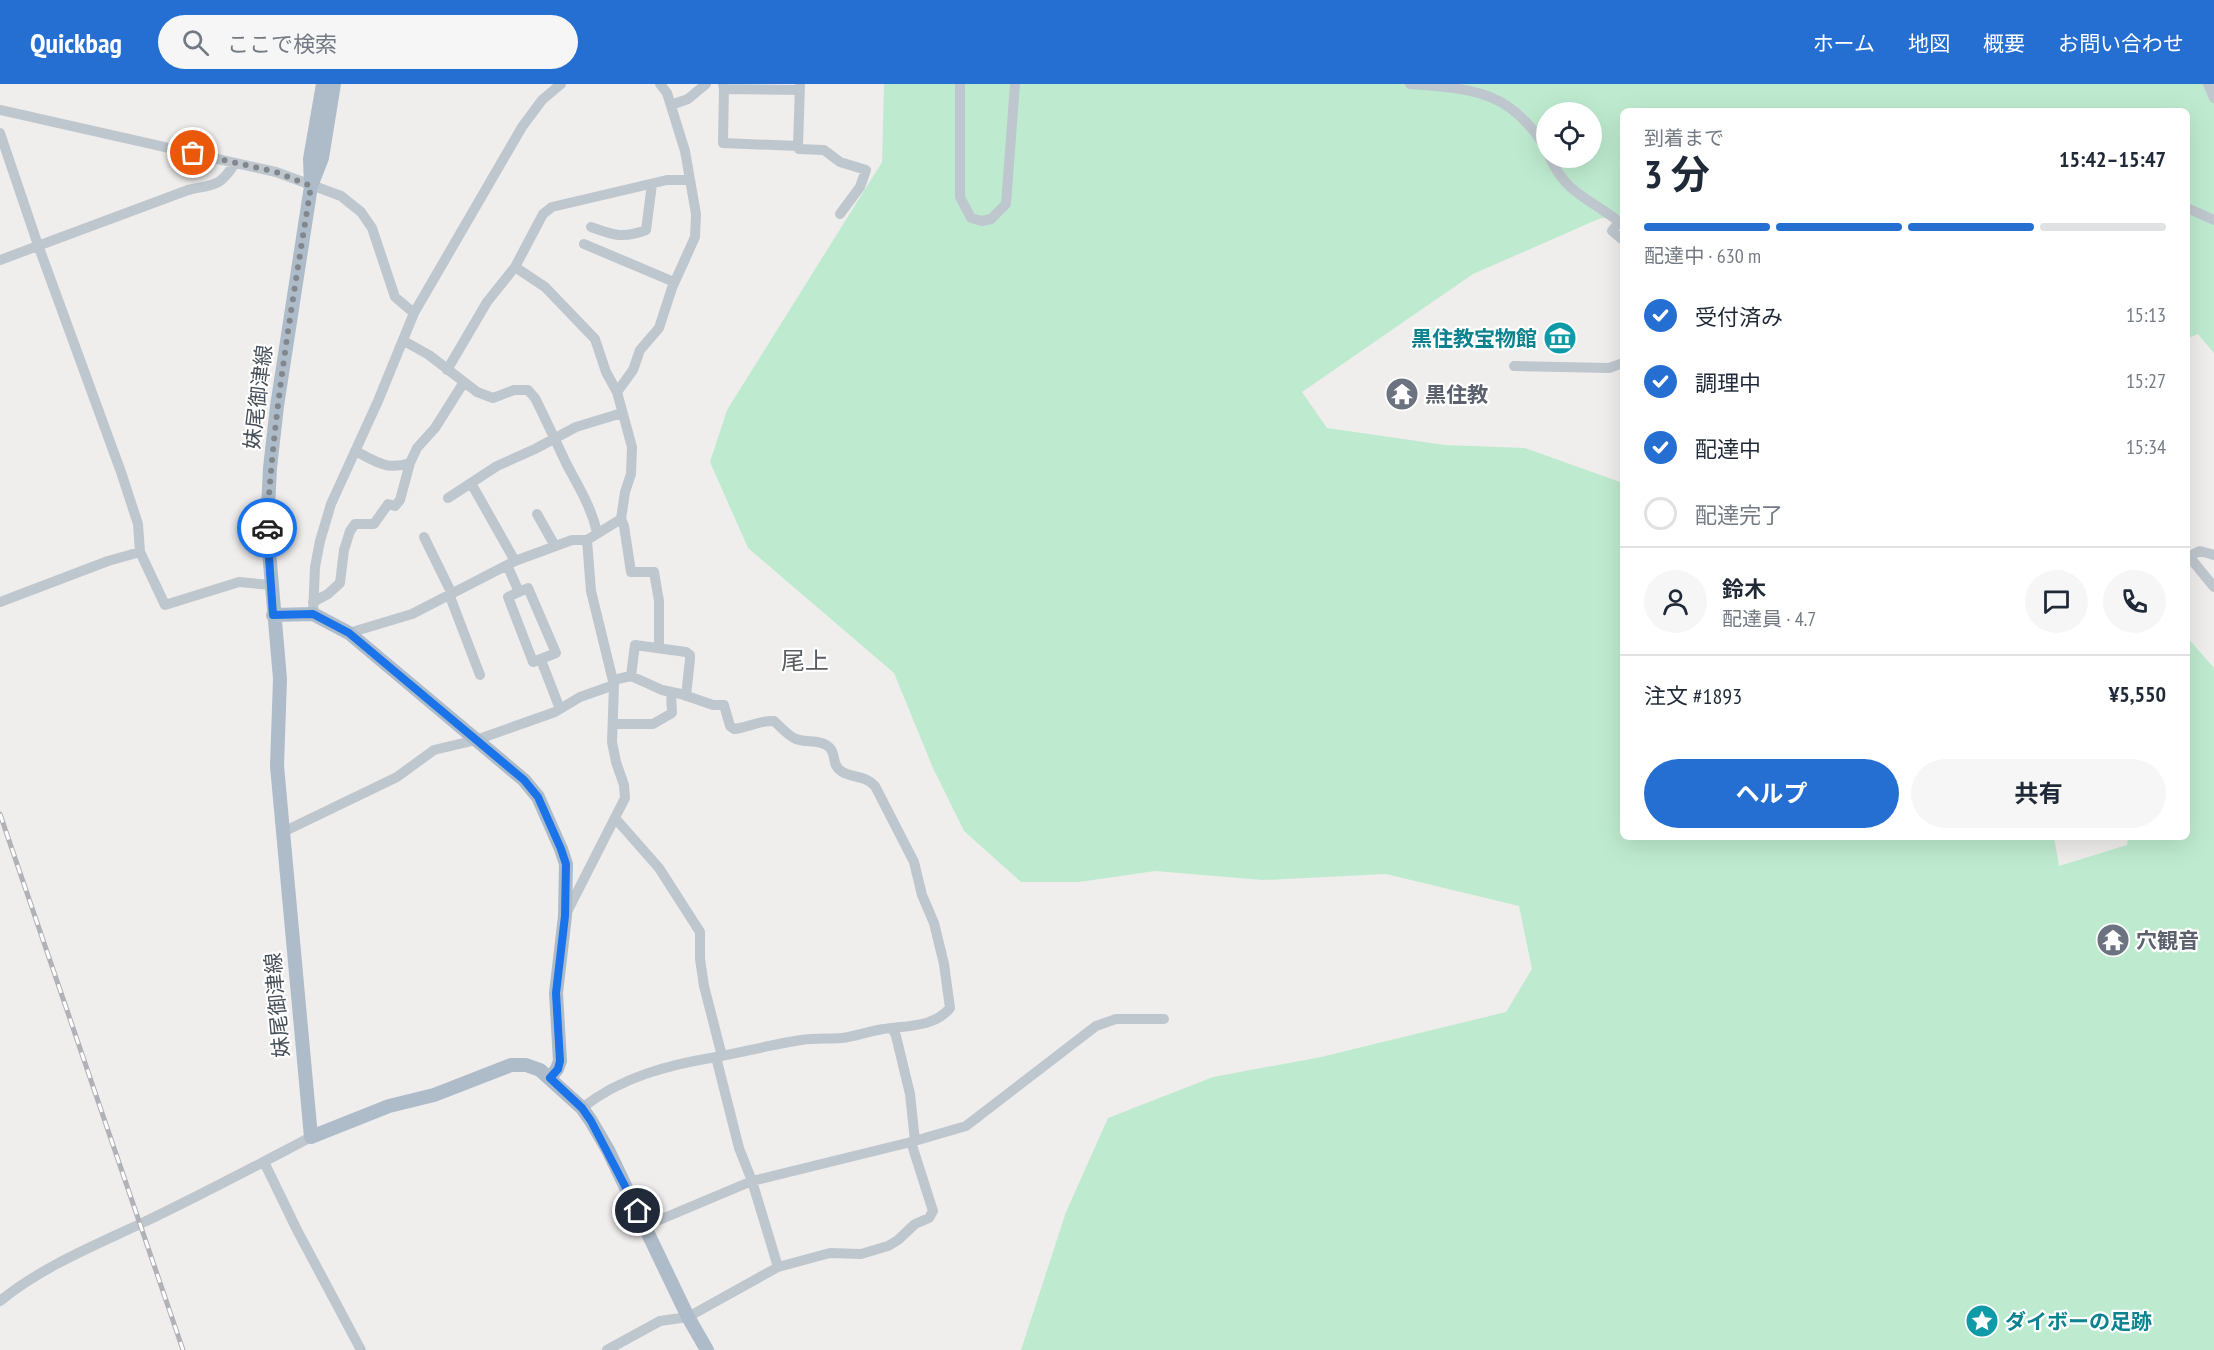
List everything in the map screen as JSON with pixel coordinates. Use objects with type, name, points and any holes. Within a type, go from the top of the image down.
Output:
[{"type":"main road","name":"妹尾御津線","points":[[311,1137],[277,766],[280,679],[267,528],[270,468],[277,406],[311,186],[310,159],[323,84]]},
{"type":"main road","name":"妹尾御津線","points":[[311,186],[322,158],[334,84]]},
{"type":"main road","points":[[273,615],[313,608],[349,633],[524,780],[538,797],[566,864],[565,916],[556,993],[560,1061],[558,1069],[550,1078]]},
{"type":"main road","points":[[311,1137],[389,1106],[434,1095],[511,1065],[526,1065],[540,1070],[582,1108],[591,1121],[608,1150],[688,1317],[707,1350]]},
{"type":"street","points":[[313,608],[315,567],[331,504],[404,341],[414,313],[522,127],[542,100],[561,84]]},
{"type":"street","points":[[616,392],[633,370],[640,350],[659,328],[674,282],[695,237],[696,214],[685,151],[667,93],[660,84]]},
{"type":"street","points":[[671,105],[688,99],[706,84]]},
{"type":"street","points":[[960,84],[960,197],[971,218],[982,221],[991,219],[1006,204],[1015,84]]},
{"type":"street","points":[[1410,84],[1476,91],[1506,104],[1528,124],[1536,135]]},
{"type":"street","points":[[2208,84],[2214,98]]},
{"type":"street","points":[[798,146],[800,87],[724,86],[723,143],[798,146],[799,149],[824,150],[840,162],[866,170],[860,187],[840,214]]},
{"type":"street","points":[[0,110],[276,172],[341,196],[361,212],[372,228],[395,297],[414,313]]},
{"type":"street","points":[[0,134],[121,472],[138,524],[140,552],[165,605],[238,582],[271,585]]},
{"type":"street","points":[[0,260],[188,190],[217,183],[225,179],[235,163]]},
{"type":"street","points":[[1554,168],[1569,189],[1620,223]]},
{"type":"street","points":[[447,370],[487,302],[515,267],[543,214],[552,207],[667,180],[690,180]]},
{"type":"street","points":[[591,227],[613,235],[631,236],[646,230],[652,184]]},
{"type":"street","points":[[2190,209],[2214,220]]},
{"type":"street","points":[[1620,225],[1612,231],[1620,238]]},
{"type":"street","points":[[584,244],[674,282]]},
{"type":"street","points":[[515,267],[544,287],[595,339],[606,372],[616,392],[632,447],[631,474],[625,492],[621,519],[631,572],[654,572],[659,601],[659,648]]},
{"type":"street","points":[[404,341],[429,355],[477,392],[493,398],[514,390],[528,390],[535,398],[581,489],[593,515],[597,532]]},
{"type":"street","points":[[1514,366],[1610,368],[1620,364]]},
{"type":"street","points":[[313,608],[340,583],[344,550],[350,531],[355,524],[375,524],[388,504],[395,506],[400,500],[410,463],[417,448],[435,428],[464,382]]},
{"type":"street","points":[[448,498],[497,466],[536,449],[576,427],[622,413]]},
{"type":"street","points":[[355,451],[387,466],[396,467],[410,463]]},
{"type":"street","points":[[471,483],[511,563],[519,592]]},
{"type":"street","points":[[537,513],[555,546]]},
{"type":"street","points":[[349,633],[412,614],[511,563],[572,540],[587,540],[621,519]]},
{"type":"street","points":[[424,537],[450,593],[480,675]]},
{"type":"street","points":[[565,916],[625,798],[624,785],[612,742],[614,682],[591,591],[587,540]]},
{"type":"street","points":[[2190,554],[2200,551],[2214,555]]},
{"type":"street","points":[[0,602],[108,561],[140,552]]},
{"type":"street","points":[[2190,557],[2214,587]]},
{"type":"street","points":[[528,588],[556,653],[541,660],[533,662],[508,597],[528,588]]},
{"type":"street","points":[[631,676],[635,645],[686,652],[690,655],[686,696]]},
{"type":"street","points":[[541,660],[560,709]]},
{"type":"street","points":[[283,832],[397,777],[434,750],[476,740],[560,709],[580,697],[631,676],[662,690],[713,705],[724,705],[730,726],[734,729],[752,727],[771,720],[793,738],[822,743],[829,747],[833,753],[834,764],[839,771],[868,779],[875,786],[914,862],[922,895],[934,922],[944,964],[950,1008],[945,1015],[931,1022],[880,1029],[842,1038],[822,1037],[772,1044],[666,1067],[599,1094],[582,1108]]},
{"type":"street","points":[[613,724],[653,724],[672,713],[671,692]]},
{"type":"street","points":[[615,818],[659,868],[700,932],[700,959],[704,986],[739,1148],[752,1181],[778,1267]]},
{"type":"street","points":[[645,1226],[752,1181],[913,1142],[966,1126],[1096,1026],[1116,1018],[1164,1018]]},
{"type":"street","points":[[607,1350],[660,1321],[688,1317],[778,1267],[830,1253],[872,1252],[898,1240],[915,1224],[929,1218],[933,1211],[913,1142],[910,1094],[896,1036],[892,1029]]},
{"type":"street","points":[[0,1301],[22,1283],[53,1266],[311,1137]]},
{"type":"street","points":[[264,1162],[297,1230],[361,1350]]},
{"type":"green space","points":[[884,84],[2214,84],[2214,353],[2198,334],[2190,338],[2190,108],[1620,108],[1620,220],[1601,218],[1473,274],[1302,392],[1327,428],[1445,445],[1525,448],[1620,482],[1620,840],[2055,840],[2059,866],[2127,845],[2128,840],[2190,840],[2190,640],[2214,668],[2214,1350],[1021,1350],[1066,1212],[1108,1118],[1213,1077],[1321,1057],[1506,1012],[1532,969],[1519,906],[1386,874],[1263,880],[1155,871],[1079,882],[1021,882],[964,831],[933,768],[894,673],[748,548],[710,462],[727,410],[882,162]]},
{"type":"railway","points":[[0,814],[183,1350]]},
{"type":"way so far","points":[[193,153],[276,172],[311,186],[277,406],[270,468],[267,528]]},
{"type":"place","name":"黒住教宝物館","points":[[1560,338]]},
{"type":"place","name":"黒住教","points":[[1402,394]]},
{"type":"place","name":"穴観音","points":[[2113,940]]},
{"type":"place","name":"ダイボーの足跡","points":[[1982,1321]]},
{"type":"district","name":"尾上","points":[[805,660]]},
{"type":"route","points":[[267,528],[273,615],[313,614],[349,633],[524,780],[538,797],[561,849],[567,874],[565,916],[556,993],[560,1061],[558,1069],[550,1078],[582,1108],[591,1121],[638,1211]]}]
